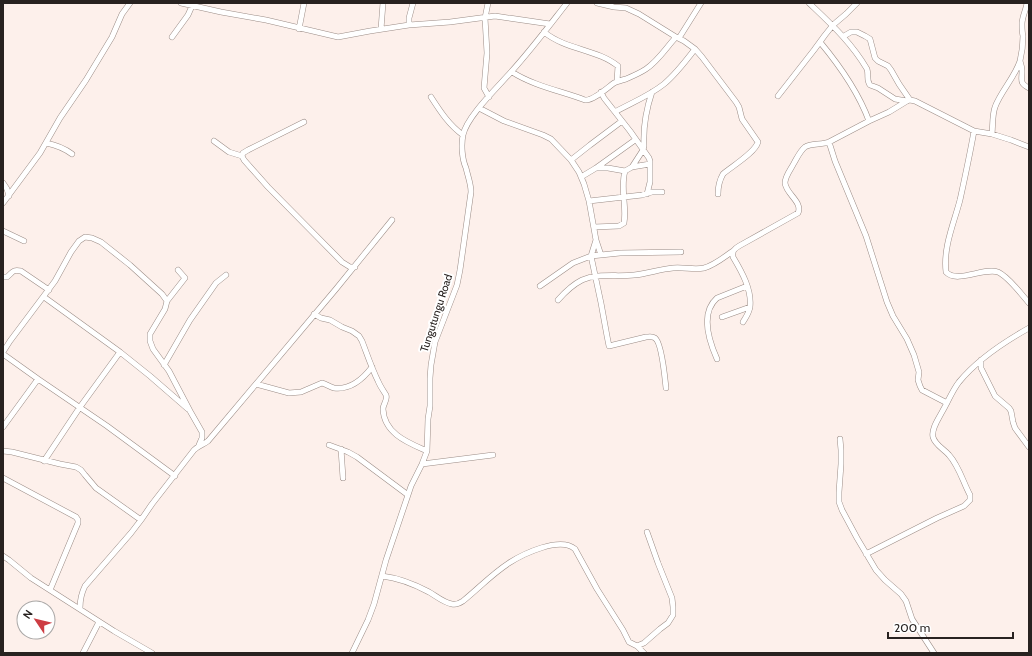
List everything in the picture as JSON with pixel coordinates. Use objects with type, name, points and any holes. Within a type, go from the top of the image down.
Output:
[{"type":"street","points":[[3,203],[40,153],[60,118],[101,57],[122,14],[130,3]]},
{"type":"street","points":[[181,3],[266,20],[338,37],[409,25],[495,16],[550,24]]},
{"type":"street","points":[[299,29],[304,3]]},
{"type":"street","points":[[381,30],[383,3]]},
{"type":"street","points":[[409,25],[409,18],[414,3]]},
{"type":"street","points":[[488,3],[485,18],[487,54],[484,88],[490,97]]},
{"type":"street","name":"Tungutungu Road","points":[[352,653],[374,604],[386,560],[411,486],[427,451],[431,365],[435,342],[457,285],[471,192],[471,186],[464,162],[463,135],[470,119],[512,72],[567,3]]},
{"type":"street","points":[[597,3],[614,6],[622,5],[678,38],[684,40],[695,49],[736,102],[742,119],[758,142],[757,146],[752,151],[723,174],[718,186],[718,194]]},
{"type":"street","points":[[512,72],[533,82],[589,101],[617,81],[635,75],[646,69],[678,38],[701,3]]},
{"type":"street","points":[[809,3],[844,36],[859,56],[867,69],[870,85],[895,98],[920,104],[974,131],[992,134],[1029,147]]},
{"type":"street","points":[[992,134],[996,105],[1016,71],[1022,54],[1022,19],[1027,3]]},
{"type":"street","points":[[778,96],[833,25],[855,4]]},
{"type":"street","points":[[172,37],[188,16],[192,6]]},
{"type":"street","points":[[544,32],[555,40],[612,61],[618,66],[617,81]]},
{"type":"street","points":[[844,36],[851,32],[857,32],[870,39],[875,58],[888,66],[908,101]]},
{"type":"street","points":[[820,42],[831,55],[858,95],[864,105],[869,121]]},
{"type":"street","points":[[615,112],[664,84],[678,71],[695,49]]},
{"type":"street","points":[[1020,61],[1022,70],[1022,84],[1029,88]]},
{"type":"street","points":[[601,92],[649,158],[650,182],[647,194]]},
{"type":"street","points":[[632,167],[643,150],[647,106],[652,92]]},
{"type":"street","points":[[431,97],[449,123],[463,135]]},
{"type":"street","points":[[558,300],[567,290],[582,280],[596,277],[632,275],[673,268],[705,268],[712,265],[767,229],[798,213],[798,205],[785,182],[786,176],[805,147],[829,142],[908,101]]},
{"type":"street","points":[[479,108],[504,121],[551,139],[571,160],[581,177],[589,201],[596,240],[601,255]]},
{"type":"street","points":[[571,160],[622,121]]},
{"type":"street","points":[[242,156],[243,153],[248,150],[304,122]]},
{"type":"street","points":[[974,131],[963,186],[948,240],[946,272],[950,275],[958,276],[995,271],[1000,273],[1012,284],[1029,303]]},
{"type":"street","points":[[581,177],[635,140]]},
{"type":"street","points":[[214,141],[229,152],[242,156]]},
{"type":"street","points":[[829,142],[835,161],[866,236],[889,306],[914,355],[919,372],[918,380],[920,386],[922,390],[947,403]]},
{"type":"street","points":[[46,143],[54,144],[72,154]]},
{"type":"street","points":[[242,156],[268,187],[342,262],[350,267],[354,267]]},
{"type":"street","points":[[596,168],[625,171],[632,167],[650,164]]},
{"type":"street","points":[[594,227],[619,226],[624,223],[623,197],[625,171]]},
{"type":"street","points":[[3,183],[9,196]]},
{"type":"street","points":[[589,201],[662,192]]},
{"type":"street","points":[[199,445],[208,441],[392,220]]},
{"type":"street","points":[[3,231],[24,241]]},
{"type":"street","points":[[168,301],[130,265],[100,242],[92,238],[85,237],[79,241],[71,252],[49,290],[10,341],[3,353],[38,379],[131,442],[175,476]]},
{"type":"street","points":[[596,240],[591,256],[610,346],[646,337],[654,338],[658,342],[662,356],[666,388]]},
{"type":"street","points":[[733,251],[733,257],[743,276],[750,298],[750,307],[743,322]]},
{"type":"street","points":[[540,286],[573,263],[591,256],[681,252]]},
{"type":"street","points":[[3,277],[7,277],[16,270],[21,271],[49,290]]},
{"type":"street","points":[[80,608],[80,598],[85,586],[124,542],[199,445],[202,438],[202,432],[164,365],[153,349],[150,341],[150,334],[168,301],[185,278],[178,270]]},
{"type":"street","points":[[164,365],[190,320],[216,283],[226,275]]},
{"type":"street","points":[[717,359],[710,342],[708,326],[710,307],[716,298],[747,286]]},
{"type":"street","points":[[44,297],[120,352],[190,411]]},
{"type":"street","points":[[722,317],[750,307]]},
{"type":"street","points":[[314,314],[320,318],[330,320],[359,336],[377,380],[387,398],[383,410],[385,419],[390,429],[401,439],[427,451]]},
{"type":"street","points":[[866,554],[964,506],[970,500],[970,496],[953,460],[949,454],[935,442],[932,436],[934,429],[958,383],[981,360],[1029,328]]},
{"type":"street","points":[[44,461],[80,407],[120,352]]},
{"type":"street","points":[[981,360],[981,368],[995,396],[1009,408],[1015,428],[1029,447]]},
{"type":"street","points":[[256,384],[290,393],[301,392],[322,383],[334,388],[352,385],[361,380],[372,367]]},
{"type":"street","points":[[3,427],[38,379]]},
{"type":"street","points":[[840,439],[841,457],[839,502],[844,515],[876,570],[901,594],[906,601],[912,619],[934,653]]},
{"type":"street","points":[[329,444],[357,456],[408,495]]},
{"type":"street","points":[[341,449],[343,478]]},
{"type":"street","points":[[3,451],[25,455],[81,470],[96,488],[141,520]]},
{"type":"street","points":[[422,464],[493,456]]},
{"type":"street","points":[[3,478],[76,517],[78,520],[50,590]]},
{"type":"street","points":[[637,646],[644,643],[668,623],[673,615],[674,607],[647,532]]},
{"type":"street","points":[[382,576],[409,582],[421,587],[452,605],[458,604],[467,598],[504,566],[523,555],[555,544],[572,546],[577,552],[629,642],[637,646],[644,653]]},
{"type":"street","points":[[3,556],[32,578],[80,608],[99,622],[152,653]]},
{"type":"street","points":[[3,562],[9,560]]},
{"type":"street","points":[[82,653],[99,622]]}]
